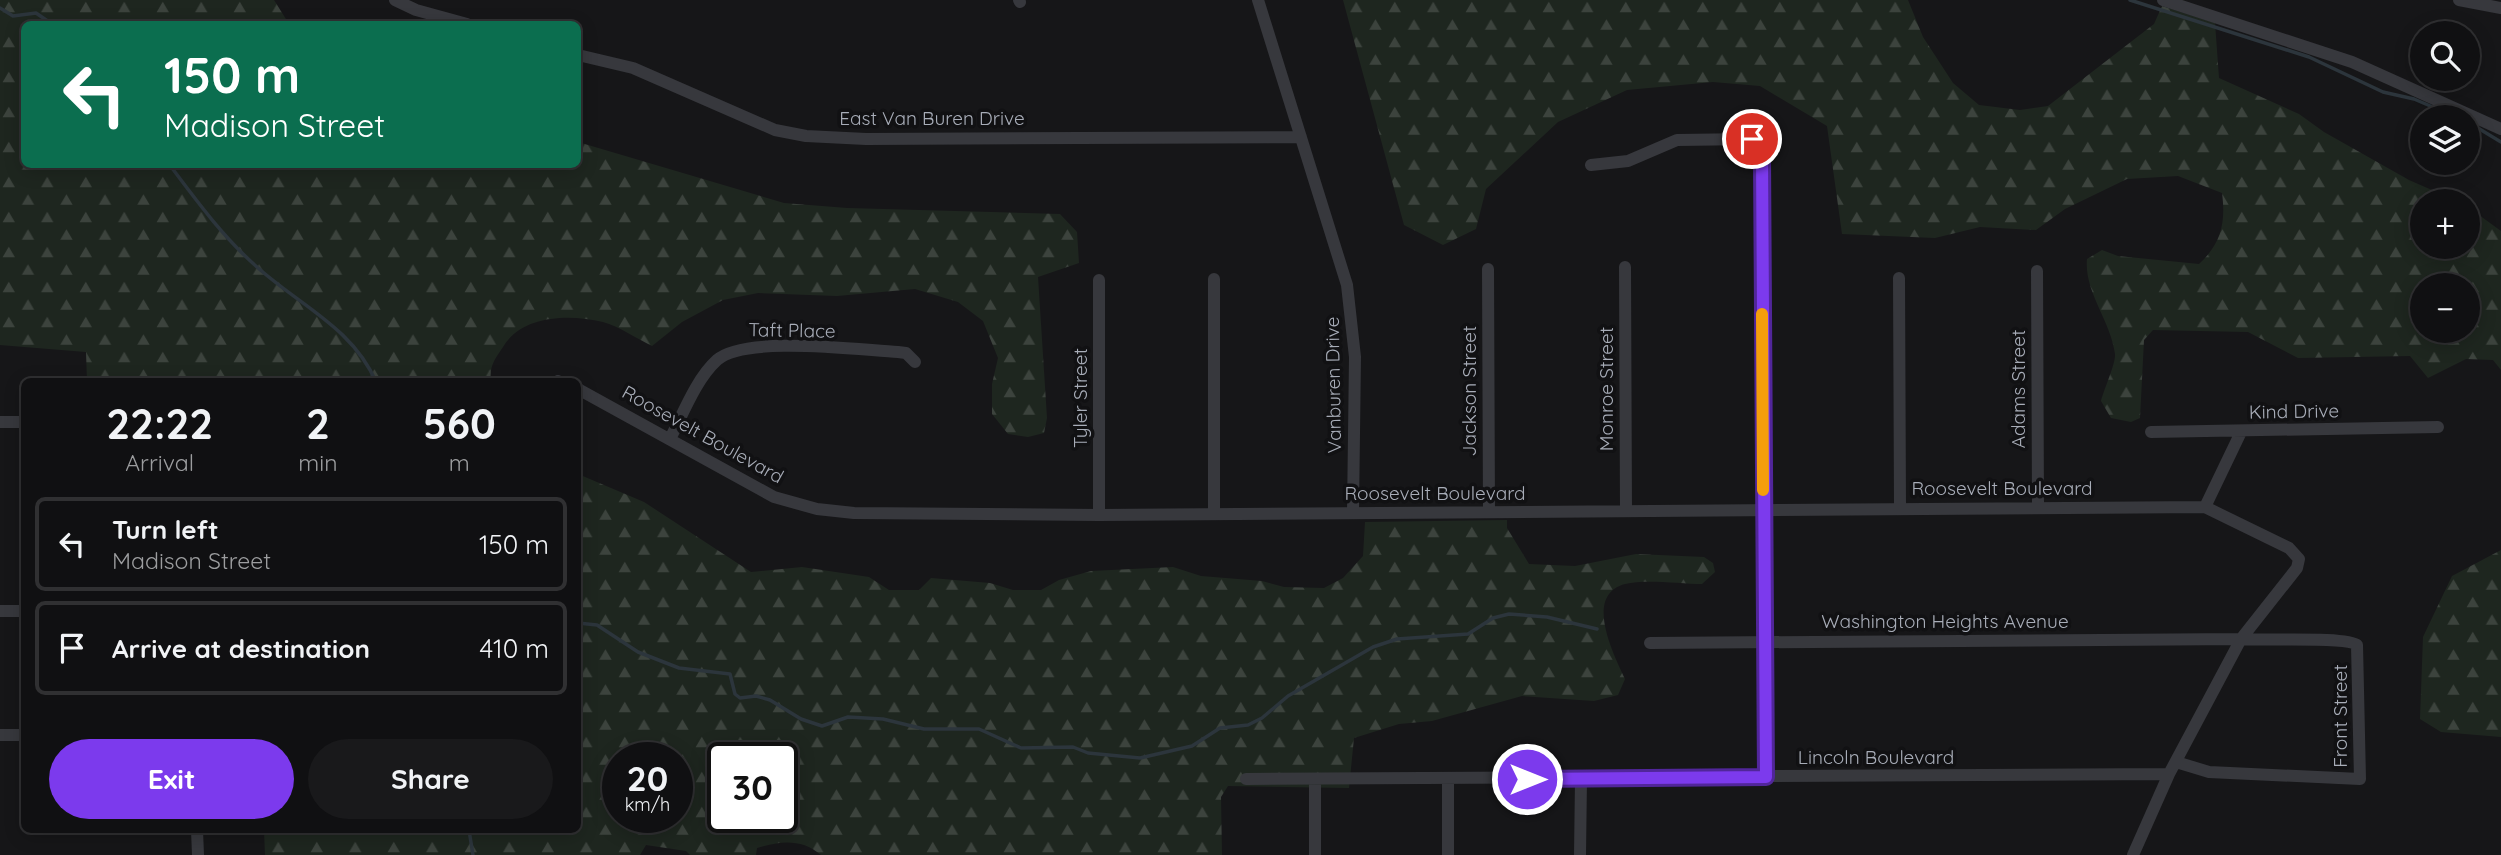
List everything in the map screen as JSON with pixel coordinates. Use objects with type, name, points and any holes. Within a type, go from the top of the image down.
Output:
[{"type":"street","points":[[395,0],[416,10],[456,21]]},
{"type":"street","name":"Vanburen Drive","points":[[1258,0],[1342,267],[1350,308],[1355,357],[1353,512]]},
{"type":"street","points":[[2165,0],[2352,62],[2501,129]]},
{"type":"street","points":[[2459,0],[2500,4]]},
{"type":"street","name":"East Van Buren Drive","points":[[581,56],[633,68],[758,125],[806,136],[1301,137]]},
{"type":"street","points":[[1591,165],[1628,160],[1660,145],[1687,139],[1752,139],[1761,147],[1766,777]]},
{"type":"street","name":"Monroe Street","points":[[1625,267],[1626,511]]},
{"type":"street","name":"Jackson Street","points":[[1488,270],[1489,512]]},
{"type":"street","name":"Adams Street","points":[[2037,271],[2038,507]]},
{"type":"street","points":[[1899,278],[1900,508]]},
{"type":"street","points":[[1214,279],[1214,514]]},
{"type":"street","name":"Tyler Street","points":[[1099,280],[1099,515]]},
{"type":"street","name":"Taft Place","points":[[670,439],[706,372],[716,361],[735,349],[776,346],[898,352],[906,353],[915,362]]},
{"type":"street","name":"Roosevelt Boulevard","points":[[581,391],[774,497],[817,509],[866,513],[1099,515],[2205,507],[2289,548],[2299,559],[2297,568],[2241,639]]},
{"type":"street","points":[[0,422],[21,422]]},
{"type":"street","name":"Kind Drive","points":[[2151,432],[2438,427]]},
{"type":"street","points":[[2205,507],[2241,432]]},
{"type":"street","points":[[0,611],[21,611]]},
{"type":"street","points":[[2133,855],[2169,774],[2241,639]]},
{"type":"street","name":"Washington Heights Avenue","points":[[1650,643],[2241,639]]},
{"type":"street","name":"Front Street","points":[[2176,762],[2209,772],[2360,779],[2357,645],[2344,639],[2276,642],[2241,639]]},
{"type":"street","points":[[0,736],[21,735]]},
{"type":"street","name":"Lincoln Boulevard","points":[[1246,779],[2169,774]]},
{"type":"street","points":[[1315,779],[1315,855]]},
{"type":"street","points":[[1448,779],[1448,855]]},
{"type":"street","points":[[1580,855],[1581,779]]},
{"type":"street","points":[[198,833],[198,855]]},
{"type":"green space","points":[[0,0],[274,0],[287,21],[21,21],[21,168],[581,168],[581,143],[784,203],[847,208],[1060,214],[1077,232],[1079,263],[1038,277],[1047,418],[1044,433],[1028,437],[1008,434],[992,414],[992,384],[998,358],[983,321],[958,302],[915,289],[837,296],[758,293],[723,300],[682,322],[652,346],[603,322],[576,318],[547,320],[522,328],[511,336],[493,363],[491,378],[87,378],[86,352],[0,345]]},
{"type":"green space","points":[[1343,0],[1908,0],[1923,37],[1953,83],[1979,105],[2020,110],[2048,106],[2154,24],[2162,6],[2215,23],[2219,78],[2299,114],[2324,132],[2430,189],[2410,189],[2410,259],[2480,259],[2480,216],[2501,231],[2501,370],[2493,360],[2466,359],[2428,378],[2410,356],[2298,358],[2248,332],[2153,330],[2144,340],[2140,418],[2131,422],[2111,418],[2101,401],[2115,354],[2109,330],[2093,295],[2087,259],[2102,250],[2118,256],[2199,264],[2212,249],[2220,232],[2222,193],[2178,176],[2127,179],[2065,209],[2036,230],[1980,227],[1935,238],[1842,234],[1827,126],[1760,86],[1713,82],[1627,90],[1558,122],[1486,189],[1476,229],[1443,245],[1404,225]]},
{"type":"green space","points":[[581,475],[644,502],[751,572],[802,567],[869,577],[889,590],[919,590],[931,578],[990,583],[1013,590],[1041,590],[1059,580],[1091,571],[1173,567],[1201,576],[1262,581],[1284,587],[1324,588],[1343,578],[1363,556],[1365,522],[1507,520],[1507,528],[1529,564],[1575,566],[1636,554],[1704,557],[1713,563],[1715,572],[1702,584],[1643,582],[1625,584],[1612,590],[1606,600],[1604,613],[1609,641],[1625,679],[1618,695],[1594,701],[1522,696],[1432,721],[1399,724],[1354,738],[1349,788],[1228,786],[1221,797],[1222,855],[821,855],[806,846],[790,842],[757,848],[756,855],[690,855],[686,851],[646,845],[640,855],[265,855],[264,833],[581,833]]},
{"type":"green space","points":[[2501,550],[2501,737],[2441,732],[2420,719],[2423,637],[2452,576]]},
{"type":"waterway","points":[[2130,0],[2309,57],[2383,92],[2428,105]]},
{"type":"waterway","points":[[0,8],[13,16],[36,13],[48,21]]},
{"type":"waterway","points":[[2480,129],[2501,142]]},
{"type":"waterway","points":[[172,168],[233,243],[273,281],[339,332],[354,347],[374,378]]},
{"type":"waterway","points":[[581,623],[597,625],[638,652],[679,668],[730,674],[735,694],[740,698],[756,696],[770,700],[801,719],[822,726],[848,717],[883,719],[924,729],[979,729],[1021,748],[1073,747],[1088,753],[1140,758],[1192,746],[1220,728],[1248,725],[1262,718],[1288,696],[1373,647],[1397,639],[1468,634],[1493,618],[1509,614],[1547,617],[1597,629]]},
{"type":"waterway","points":[[469,833],[473,855]]},
{"type":"slow traffic","points":[[1762,314],[1763,490]]},
{"type":"route","points":[[1527,779],[1766,777],[1762,157],[1759,141],[1752,139]]}]
